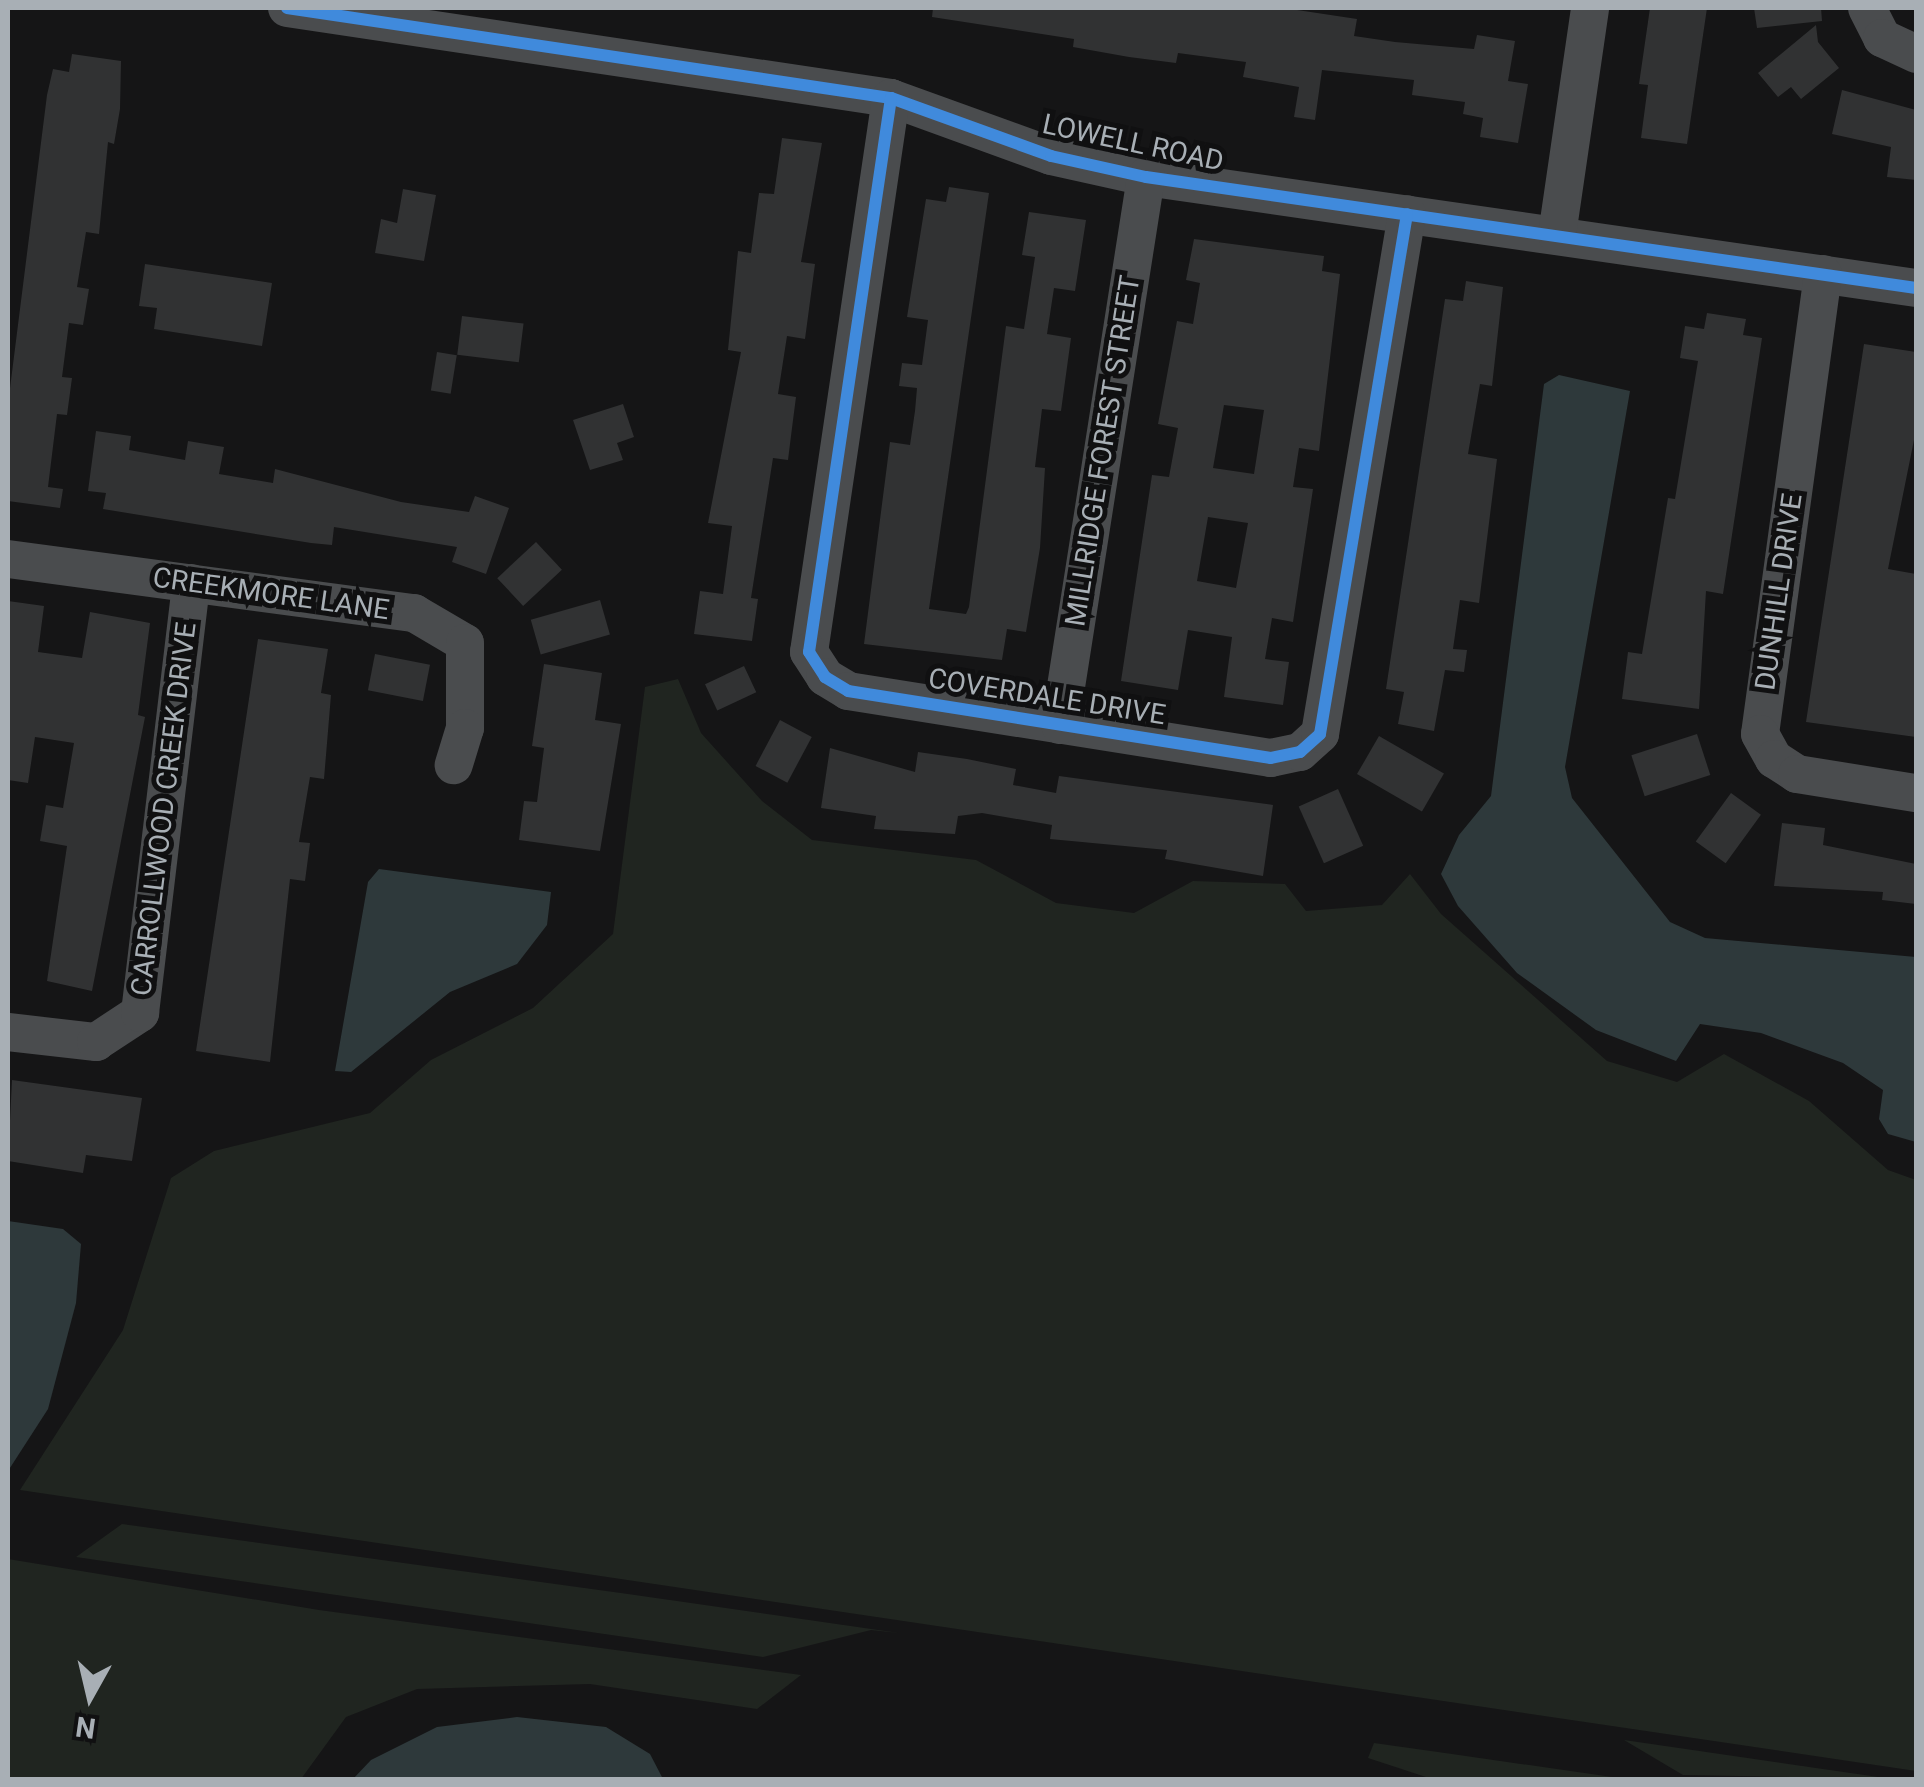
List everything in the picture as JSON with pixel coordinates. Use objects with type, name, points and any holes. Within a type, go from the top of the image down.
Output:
[{"type":"street","name":"LOWELL ROAD","points":[[287,8],[891,98],[1051,156],[1146,177],[1916,288]]},
{"type":"street","points":[[1558,235],[1590,8]]},
{"type":"street","points":[[1867,8],[1882,38],[1916,54]]},
{"type":"street","name":"COVERDALE DRIVE","points":[[891,98],[810,652],[824,677],[848,691],[1272,758],[1300,752],[1320,734],[1407,214]]},
{"type":"street","name":"MILLRIDGE FOREST STREET","points":[[1060,725],[1146,177]]},
{"type":"street","name":"DUNHILL DRIVE","points":[[1823,274],[1760,734],[1774,760],[1797,774],[1916,793]]},
{"type":"street","name":"CREEKMORE LANE","points":[[8,560],[414,613],[464,643],[465,728],[454,765]]},
{"type":"street","name":"CARROLLWOOD CREEK DRIVE","points":[[8,1032],[96,1042],[140,1013],[191,583]]},
{"type":"shaded area","points":[[1559,375],[1630,391],[1565,767],[1572,798],[1670,922],[1705,938],[1916,957],[1916,1142],[1888,1134],[1879,1119],[1883,1090],[1843,1063],[1761,1033],[1700,1024],[1676,1061],[1596,1030],[1517,973],[1458,906],[1441,874],[1459,835],[1491,796],[1544,384]]},
{"type":"shaded area","points":[[678,679],[701,733],[762,801],[812,840],[976,860],[1056,903],[1134,913],[1193,881],[1285,884],[1306,911],[1382,905],[1410,874],[1441,914],[1607,1061],[1677,1082],[1724,1054],[1809,1101],[1888,1170],[1916,1180],[1916,1771],[20,1490],[123,1330],[171,1178],[214,1151],[370,1113],[431,1060],[533,1008],[613,934],[645,687]]},
{"type":"shaded area","points":[[379,869],[551,892],[547,925],[517,964],[450,992],[351,1072],[335,1071],[368,882]]},
{"type":"shaded area","points":[[8,1221],[63,1229],[81,1244],[76,1303],[48,1409],[8,1471]]},
{"type":"shaded area","points":[[122,1524],[899,1633],[871,1630],[763,1657],[76,1557]]},
{"type":"shaded area","points":[[8,1559],[319,1610],[801,1675],[757,1709],[590,1684],[417,1689],[346,1717],[301,1779],[8,1779]]},
{"type":"shaded area","points":[[517,1717],[606,1727],[650,1754],[663,1779],[353,1779],[371,1760],[437,1727]]},
{"type":"shaded area","points":[[1624,1740],[1892,1779],[1683,1775]]},
{"type":"shaded area","points":[[1374,1743],[1626,1779],[1432,1779],[1368,1758]]},
{"type":"building","points":[[933,8],[1284,8],[1357,19],[1354,36],[1395,42],[1474,49],[1477,35],[1515,41],[1508,81],[1528,84],[1518,143],[1480,137],[1483,118],[1463,114],[1465,102],[1412,95],[1414,80],[1322,70],[1315,120],[1294,117],[1299,87],[1243,77],[1246,62],[1178,53],[1176,63],[1129,57],[1073,47],[1074,39],[932,17]]},
{"type":"building","points":[[1650,8],[1707,8],[1687,144],[1641,138],[1648,85],[1639,84]]},
{"type":"building","points":[[1754,8],[1821,8],[1822,21],[1757,28]]},
{"type":"building","points":[[1816,25],[1818,42],[1839,68],[1801,99],[1791,87],[1778,97],[1758,73]]},
{"type":"building","points":[[72,54],[121,61],[120,109],[114,144],[108,142],[99,234],[86,232],[77,287],[89,289],[83,325],[69,323],[62,377],[72,378],[67,415],[57,414],[48,487],[63,489],[60,508],[8,501],[8,404],[47,95],[53,69],[69,72]]},
{"type":"building","points":[[1842,90],[1916,110],[1916,180],[1887,177],[1891,147],[1832,134]]},
{"type":"building","points":[[782,138],[822,143],[801,262],[815,264],[805,339],[787,336],[778,394],[796,397],[788,460],[773,458],[751,598],[758,599],[752,641],[694,634],[700,591],[723,594],[732,526],[708,523],[741,352],[728,350],[738,251],[751,253],[759,193],[774,194]]},
{"type":"building","points":[[949,187],[989,193],[929,609],[966,614],[969,607],[1006,326],[1024,329],[1035,257],[1022,255],[1029,212],[1086,220],[1075,291],[1054,288],[1047,334],[1071,338],[1061,411],[1042,409],[1035,467],[1045,468],[1040,548],[1026,632],[1007,629],[1002,660],[864,644],[890,442],[910,445],[915,411],[917,388],[899,386],[902,363],[922,365],[928,320],[907,317],[926,199],[946,202]]},
{"type":"building","points":[[403,189],[436,195],[424,261],[375,253],[381,219],[397,223]]},
{"type":"building","points":[[1194,239],[1324,256],[1322,271],[1340,274],[1319,451],[1299,448],[1293,487],[1313,489],[1293,622],[1272,618],[1265,659],[1289,662],[1283,705],[1224,697],[1232,637],[1188,630],[1178,690],[1121,681],[1152,475],[1169,477],[1178,428],[1158,424],[1177,321],[1193,324],[1200,283],[1186,280]],"holes":[[[1224,405],[1264,410],[1254,474],[1213,468]],[[1208,517],[1248,523],[1236,588],[1197,581]]]},
{"type":"building","points":[[145,264],[272,283],[262,346],[154,329],[157,308],[139,306]]},
{"type":"building","points":[[1466,281],[1503,287],[1492,386],[1480,384],[1468,454],[1497,459],[1479,603],[1460,600],[1453,649],[1467,650],[1464,672],[1445,670],[1434,731],[1398,724],[1404,692],[1386,689],[1445,299],[1463,301]]},
{"type":"building","points":[[1707,313],[1746,319],[1743,335],[1762,338],[1723,594],[1706,591],[1699,709],[1622,699],[1628,652],[1642,654],[1668,498],[1675,499],[1698,361],[1680,358],[1685,326],[1704,329]]},
{"type":"building","points":[[462,316],[524,324],[519,362],[457,355]]},
{"type":"building","points":[[1864,344],[1916,352],[1916,430],[1888,569],[1916,574],[1916,737],[1806,722]]},
{"type":"building","points":[[437,352],[457,355],[451,394],[431,391]]},
{"type":"building","points":[[623,404],[634,437],[617,443],[623,460],[590,470],[573,420]]},
{"type":"building","points":[[96,431],[131,436],[129,450],[185,460],[188,441],[224,447],[219,474],[273,483],[275,469],[401,502],[469,512],[475,496],[509,508],[486,574],[452,562],[457,547],[334,527],[332,545],[311,543],[103,509],[106,493],[88,491]]},
{"type":"building","points":[[536,542],[562,570],[523,606],[497,578]]},
{"type":"building","points":[[600,600],[610,635],[541,654],[531,620]]},
{"type":"building","points":[[8,601],[44,606],[38,652],[82,658],[90,612],[150,623],[138,715],[145,717],[92,991],[47,981],[67,846],[40,841],[46,805],[63,808],[74,743],[35,737],[28,783],[8,780]]},
{"type":"building","points":[[258,639],[328,649],[321,693],[331,695],[324,779],[310,777],[299,842],[310,843],[305,881],[290,879],[270,1062],[196,1051]]},
{"type":"building","points":[[375,654],[430,665],[423,701],[368,690]]},
{"type":"building","points":[[544,664],[602,673],[595,720],[621,724],[600,851],[519,840],[524,801],[537,802],[544,748],[532,746]]},
{"type":"building","points":[[744,666],[756,692],[717,710],[705,684]]},
{"type":"building","points":[[780,720],[812,737],[787,783],[756,766]]},
{"type":"building","points":[[1697,734],[1710,775],[1645,796],[1631,755]]},
{"type":"building","points":[[1379,736],[1444,774],[1422,812],[1357,774]]},
{"type":"building","points":[[830,748],[915,772],[918,752],[967,759],[1016,769],[1013,785],[1056,793],[1059,776],[1273,805],[1263,876],[1165,859],[1167,850],[1050,839],[1052,825],[982,813],[958,816],[955,834],[874,829],[876,816],[821,808]]},
{"type":"building","points":[[1338,789],[1363,846],[1324,863],[1299,806]]},
{"type":"building","points":[[1731,793],[1761,815],[1726,863],[1696,842]]},
{"type":"building","points":[[1782,823],[1825,828],[1823,845],[1916,864],[1916,904],[1882,900],[1883,892],[1774,886]]},
{"type":"building","points":[[12,1080],[142,1098],[132,1161],[86,1155],[83,1173],[8,1161]]},
{"type":"cycle path","points":[[287,8],[891,98],[1051,156],[1146,177],[1916,288]]},
{"type":"cycle path","points":[[891,98],[809,652],[825,677],[848,691],[1271,758],[1300,752],[1320,734],[1407,214]]}]
